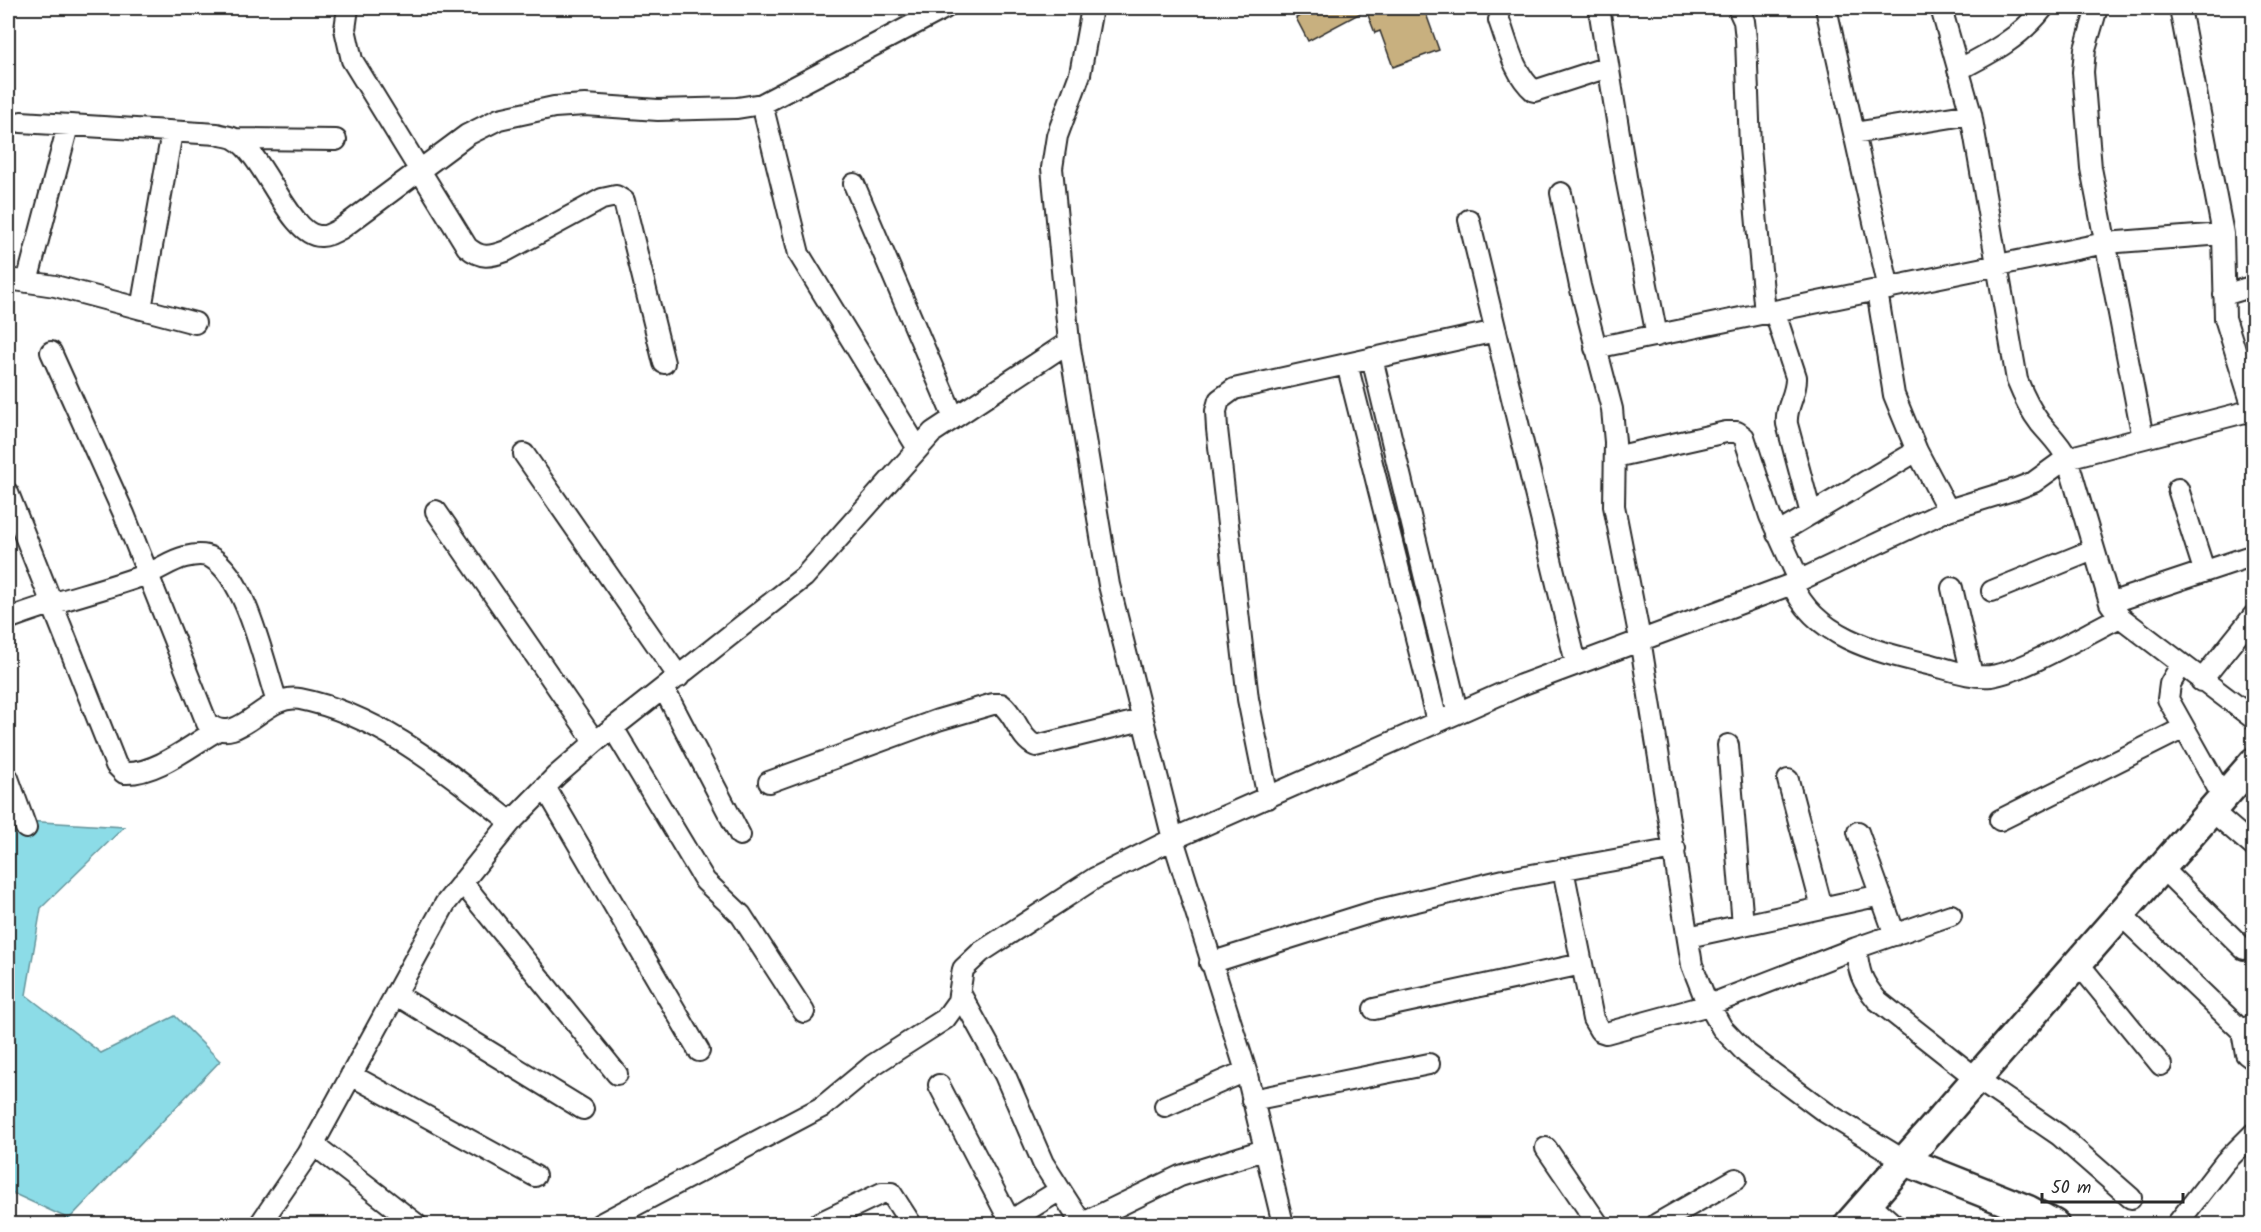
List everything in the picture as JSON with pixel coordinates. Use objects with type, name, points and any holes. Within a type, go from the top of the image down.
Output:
[{"type":"street","points":[[348,8],[345,29],[352,60],[467,247],[476,255],[489,257],[506,250],[602,200],[616,196],[624,201],[664,363]]},
{"type":"street","points":[[235,139],[254,158],[295,220],[307,232],[320,236],[342,228],[467,135],[499,119],[518,113],[585,105],[657,110],[737,108],[762,104],[945,8]]},
{"type":"street","points":[[1092,8],[1080,74],[1057,136],[1052,168],[1069,342],[1108,585],[1173,839],[1210,963],[1246,1071],[1251,1100],[1283,1224]]},
{"type":"street","points":[[1599,8],[1626,183],[1657,336]]},
{"type":"street","points":[[1738,8],[1744,21],[1746,39],[1750,147],[1770,313],[1796,377],[1797,388],[1786,412],[1787,424],[1811,514]]},
{"type":"street","points":[[1826,8],[1854,133],[1883,290],[1894,395],[1917,451],[1948,510]]},
{"type":"street","points":[[1941,8],[1971,114],[2017,380],[2034,414],[2059,442],[2067,458],[2093,550],[2115,610],[2201,681],[2253,719]]},
{"type":"street","points":[[1958,70],[2002,48],[2022,32],[2043,8]]},
{"type":"street","points":[[2097,8],[2085,49],[2083,72],[2091,168],[2143,438]]},
{"type":"street","points":[[600,1224],[822,1107],[873,1065],[945,1019],[960,993],[963,969],[981,952],[1095,878],[1173,839],[1457,711],[1576,663],[1795,582],[1948,510],[2034,482],[2067,458],[2253,411],[2225,318],[2223,234],[2211,156],[2180,8]]},
{"type":"street","points":[[1499,20],[1524,83],[1534,91],[1608,67]]},
{"type":"street","points":[[762,104],[799,254],[917,447]]},
{"type":"street","points":[[1854,133],[1971,114]]},
{"type":"street","points":[[21,122],[216,134],[235,139],[336,140]]},
{"type":"street","points":[[68,126],[17,280],[54,286],[195,323]]},
{"type":"street","points":[[141,309],[172,132]]},
{"type":"street","points":[[854,184],[954,418]]},
{"type":"street","points":[[1561,193],[1595,348],[1612,409],[1615,457],[1614,507],[1640,639],[1692,964],[1709,1005],[1722,1028],[1747,1054],[1825,1112],[1905,1161],[2028,1210],[2054,1224]]},
{"type":"street","points":[[1469,220],[1576,663]]},
{"type":"street","points":[[1595,348],[2105,243],[2223,234]]},
{"type":"street","points":[[2224,295],[2253,286]]},
{"type":"street","points":[[1268,798],[1248,699],[1216,411],[1219,400],[1234,389],[1496,331]]},
{"type":"street","points":[[260,1224],[313,1144],[444,904],[511,822],[545,787],[595,742],[804,578],[917,447],[954,418],[1069,342]]},
{"type":"street","points":[[51,352],[124,514],[202,714],[207,723],[216,731]]},
{"type":"street","points":[[1372,358],[1457,711]]},
{"type":"street","points":[[1347,364],[1437,721]]},
{"type":"street","points":[[1615,457],[1726,432],[1737,432],[1744,437],[1749,448],[1777,534],[1806,610],[1849,641],[1876,652],[1972,675],[1990,676],[2014,670],[2115,610],[2204,570],[2253,555]]},
{"type":"street","points":[[1777,534],[1917,451]]},
{"type":"street","points":[[524,454],[672,683],[740,835]]},
{"type":"street","points":[[2178,489],[2204,570]]},
{"type":"street","points":[[8,494],[116,765],[124,773],[134,774],[150,768],[216,731],[226,732],[240,726],[277,702],[297,698],[387,732],[430,759],[511,822]]},
{"type":"street","points":[[1383,506],[1406,500]]},
{"type":"street","points":[[436,511],[595,742]]},
{"type":"street","points":[[1992,591],[2093,550]]},
{"type":"street","points":[[8,618],[51,602],[147,574],[183,557],[200,554],[212,558],[228,574],[244,603],[277,702]]},
{"type":"street","points":[[1952,588],[1972,675]]},
{"type":"street","points":[[2201,681],[2253,615]]},
{"type":"street","points":[[2181,665],[2168,692],[2171,706],[2184,728],[2218,804],[2253,847]]},
{"type":"street","points":[[769,782],[938,720],[993,704],[1001,704],[1007,709],[1024,736],[1036,746],[1142,720]]},
{"type":"street","points":[[613,728],[705,882],[741,915],[804,1012]]},
{"type":"street","points":[[2000,820],[2184,728]]},
{"type":"street","points":[[1728,745],[1743,925]]},
{"type":"street","points":[[1849,1224],[2253,762]]},
{"type":"street","points":[[8,778],[27,828]]},
{"type":"street","points":[[1788,780],[1822,908]]},
{"type":"street","points":[[545,787],[699,1050]]},
{"type":"street","points":[[1858,832],[1895,935]]},
{"type":"street","points":[[1210,963],[1379,910],[1504,880],[1675,849]]},
{"type":"street","points":[[2162,868],[2244,948]]},
{"type":"street","points":[[1563,870],[1593,1019],[1600,1032],[1606,1033],[1709,1005],[1857,948],[1951,915]]},
{"type":"street","points":[[462,882],[617,1074]]},
{"type":"street","points":[[1688,938],[1881,895]]},
{"type":"street","points":[[2121,915],[2248,1028],[2246,1054],[2253,1060]]},
{"type":"street","points":[[1857,948],[1859,974],[1877,1000],[1977,1079],[2059,1135],[2131,1198]]},
{"type":"street","points":[[2078,963],[2160,1065]]},
{"type":"street","points":[[1374,1009],[1582,964]]},
{"type":"street","points":[[960,993],[1005,1075],[1039,1154],[1082,1224],[1160,1185],[1201,1168],[1264,1150]]},
{"type":"street","points":[[395,994],[583,1109]]},
{"type":"street","points":[[1251,1100],[1429,1064]]},
{"type":"street","points":[[1165,1106],[1246,1071]]},
{"type":"street","points":[[351,1075],[535,1176]]},
{"type":"street","points":[[939,1085],[1008,1223],[1060,1191]]},
{"type":"street","points":[[2177,1224],[2225,1162],[2253,1133]]},
{"type":"street","points":[[313,1144],[416,1224]]},
{"type":"street","points":[[1546,1148],[1599,1224]]},
{"type":"street","points":[[1657,1224],[1736,1179]]},
{"type":"street","points":[[817,1224],[882,1193],[891,1193],[911,1224]]},
{"type":"street","points":[[1868,1202],[1893,1224]]},
{"type":"water","points":[[8,820],[124,827],[41,908],[26,995],[101,1053],[175,1016],[220,1061],[69,1219],[8,1191]]},
{"type":"building","points":[[1315,8],[1424,8],[1439,50],[1393,67],[1380,31],[1375,33],[1366,10],[1308,41],[1296,18]]}]
